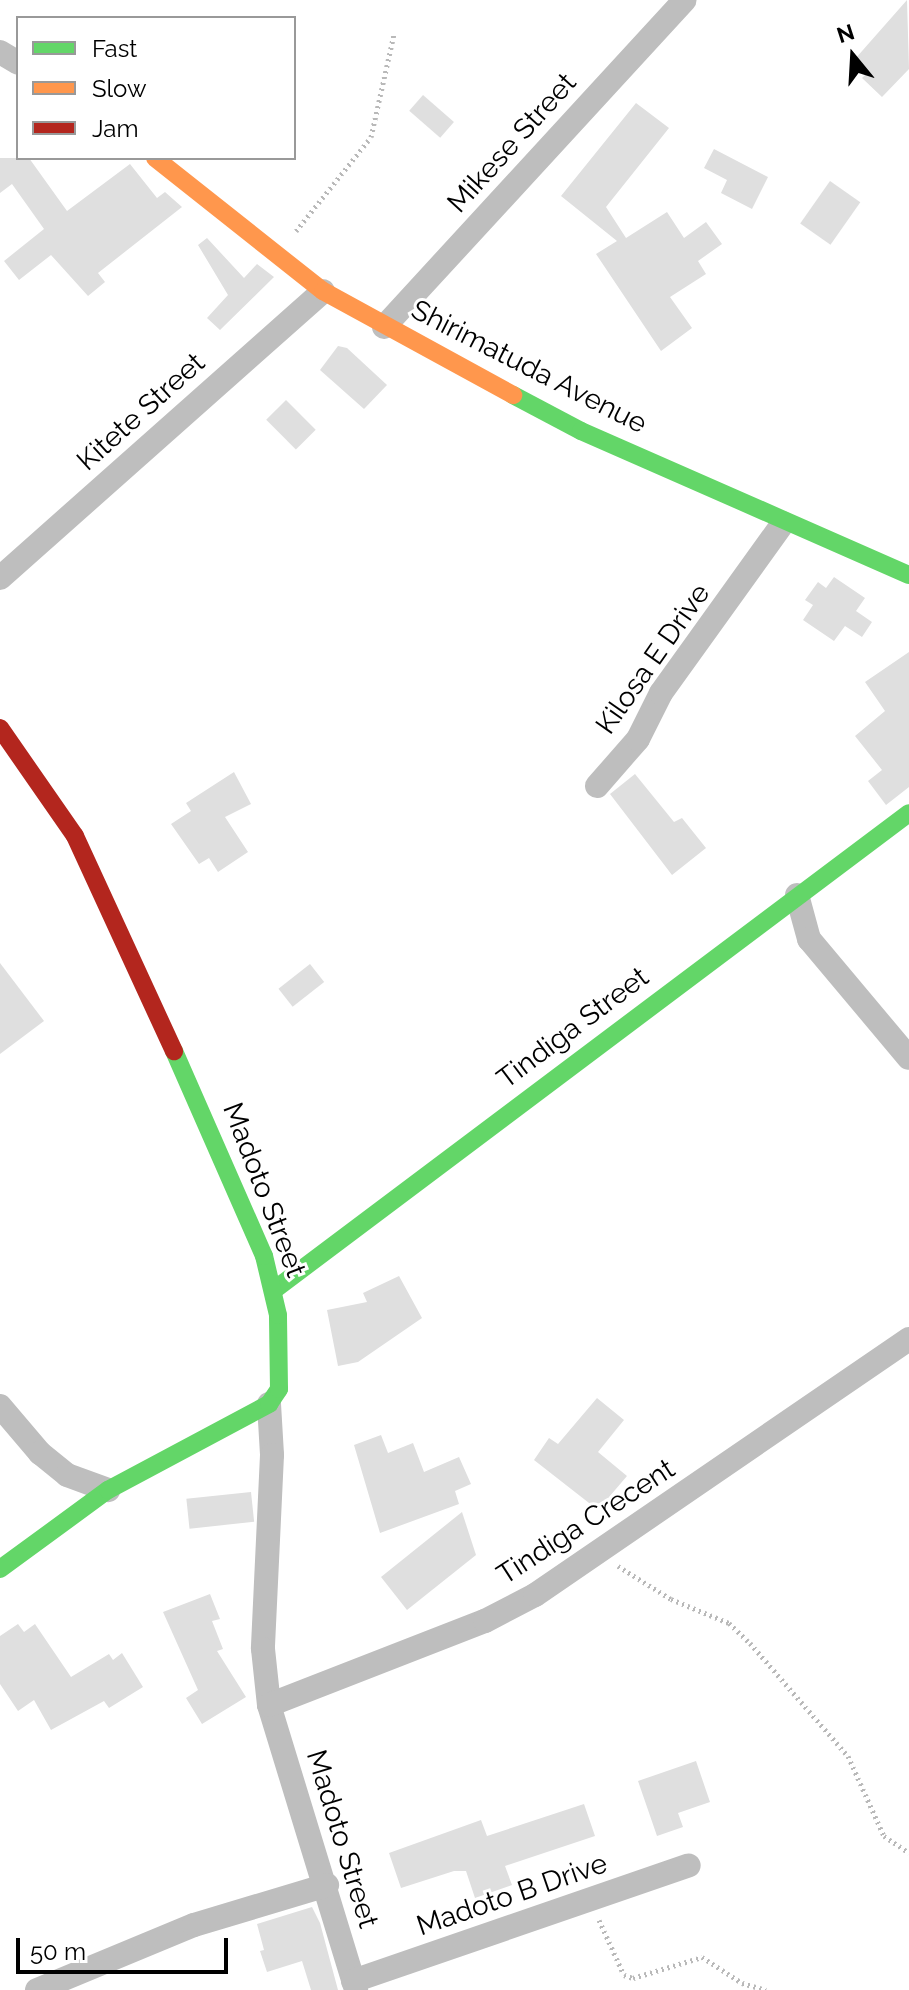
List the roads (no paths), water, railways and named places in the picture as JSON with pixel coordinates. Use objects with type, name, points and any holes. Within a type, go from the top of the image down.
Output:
[{"type":"street","name":"Mikese Street","points":[[384,327],[685,0]]},
{"type":"street","name":"Shirimatuda Avenue","points":[[158,160],[323,291],[384,327],[581,431],[783,523],[909,575]]},
{"type":"street","name":"Kitete Street","points":[[0,578],[323,291]]},
{"type":"street","name":"Kilosa E Drive","points":[[597,786],[638,739],[661,693],[783,523]]},
{"type":"street","name":"Madoto Street","points":[[0,728],[75,836],[105,894],[223,1159],[274,1290],[282,1363],[279,1389],[269,1404],[272,1455],[265,1609],[269,1705],[327,1885],[355,1986]]},
{"type":"street","name":"Tindiga Street","points":[[274,1290],[909,813]]},
{"type":"street","points":[[797,895],[809,939],[909,1058]]},
{"type":"street","name":"Tindiga Crecent","points":[[269,1705],[485,1621],[600,1555],[909,1339]]},
{"type":"street","points":[[0,1569],[108,1490],[269,1404]]},
{"type":"street","points":[[0,1406],[40,1453],[67,1475],[108,1490]]},
{"type":"street","name":"Madoto B Drive","points":[[355,1986],[689,1865]]},
{"type":"street","points":[[37,1990],[194,1925],[327,1885]]}]
